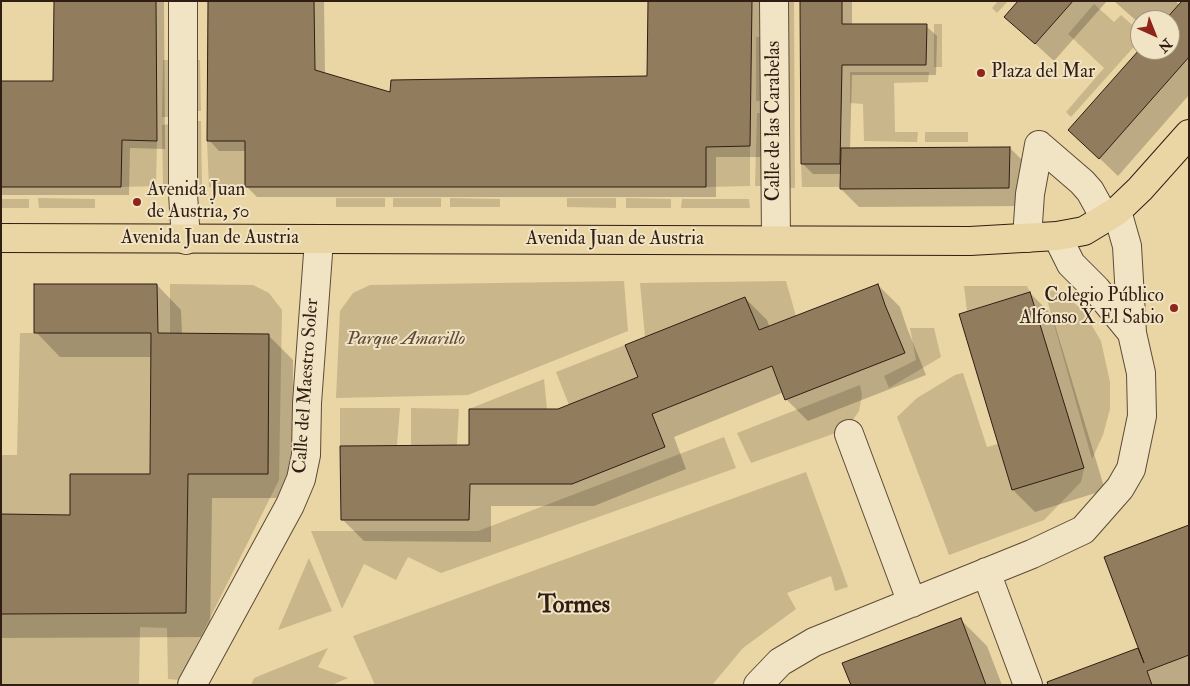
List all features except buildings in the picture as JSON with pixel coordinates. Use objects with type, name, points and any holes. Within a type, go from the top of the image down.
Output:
[{"type":"main road","name":"Avenida Juan de Austria","points":[[1,238],[970,241],[1057,236],[1084,231],[1111,214],[1140,189],[1189,134]]},
{"type":"street","points":[[183,1],[183,194],[186,240]]},
{"type":"street","name":"Calle de las Carabelas","points":[[774,1],[776,240]]},
{"type":"street","points":[[758,685],[780,662],[814,642],[1032,554],[1083,530],[1120,488],[1131,469],[1142,416],[1142,373],[1132,333],[1127,246],[1111,214],[1086,187],[1039,144],[1030,194],[1027,238]]},
{"type":"street","points":[[1057,236],[1071,264],[1096,289],[1132,333]]},
{"type":"street","name":"Calle del Maestro Soler","points":[[192,685],[290,505],[301,478],[306,456],[307,403],[319,240]]},
{"type":"street","points":[[849,434],[912,603]]},
{"type":"street","points":[[986,572],[1028,685]]},
{"type":"green space","points":[[786,1],[794,1],[795,188],[787,188]]},
{"type":"green space","points":[[998,1],[1008,1],[997,13],[992,8]]},
{"type":"green space","points":[[1094,4],[1114,22],[1121,15],[1130,23],[1130,51],[1071,117],[1066,112],[1104,68],[1068,34]]},
{"type":"green space","points":[[934,24],[942,24],[942,67],[934,67]]},
{"type":"green space","points":[[756,37],[767,37],[767,101],[756,101]]},
{"type":"green space","points":[[163,60],[171,60],[171,117],[162,117]]},
{"type":"green space","points":[[192,60],[200,60],[201,111],[193,111]]},
{"type":"green space","points":[[850,72],[929,72],[928,82],[894,83],[895,132],[918,132],[917,142],[864,141],[863,104],[850,103]]},
{"type":"green space","points":[[757,113],[767,113],[766,186],[755,186]]},
{"type":"green space","points":[[192,121],[201,121],[202,187],[192,188]]},
{"type":"green space","points":[[171,124],[172,188],[163,188],[162,125]]},
{"type":"green space","points":[[925,132],[968,132],[968,142],[925,142]]},
{"type":"green space","points":[[122,140],[157,141],[156,186],[121,187]]},
{"type":"green space","points":[[207,141],[245,141],[245,187],[209,187]]},
{"type":"green space","points":[[750,146],[750,186],[706,187],[706,147]]},
{"type":"green space","points":[[801,164],[840,164],[840,187],[802,187]]},
{"type":"green space","points":[[38,198],[95,199],[95,208],[39,208]]},
{"type":"green space","points":[[336,198],[385,198],[385,207],[336,207]]},
{"type":"green space","points":[[393,198],[441,198],[441,207],[393,207]]},
{"type":"green space","points":[[450,198],[500,199],[500,207],[450,207]]},
{"type":"green space","points":[[567,198],[616,198],[616,208],[567,207]]},
{"type":"green space","points":[[626,198],[671,199],[671,208],[626,208]]},
{"type":"green space","points":[[1,199],[29,199],[29,208],[1,208]]},
{"type":"green space","points":[[682,199],[749,199],[750,208],[681,208]]},
{"type":"green space","name":"Parque Amarillo","points":[[624,281],[628,331],[468,395],[336,398],[340,311],[353,293],[370,285]]},
{"type":"green space","points":[[786,281],[796,316],[759,330],[745,297],[645,337],[640,283]]},
{"type":"green space","points":[[170,284],[253,285],[269,293],[282,310],[279,480],[179,680],[168,679],[167,628],[140,627],[139,685],[1,685],[1,614],[36,614],[1,514],[1,455],[17,455],[20,333],[151,333],[150,474],[70,474],[70,614],[186,613],[188,474],[268,474],[268,334],[170,333]]},
{"type":"green space","points":[[964,286],[1027,286],[1030,292],[967,311]]},
{"type":"green space","points":[[1044,289],[1059,292],[1082,309],[1101,341],[1110,382],[1110,409],[1103,435],[1092,459]]},
{"type":"green space","points":[[910,328],[934,328],[941,357],[889,388],[884,376],[916,360]]},
{"type":"green space","points":[[625,345],[638,377],[569,405],[556,372]]},
{"type":"green space","points":[[963,373],[987,447],[998,444],[1012,490],[1084,468],[1081,482],[1044,520],[949,555],[897,417],[917,398],[955,375]]},
{"type":"green space","points":[[544,379],[547,409],[469,409]]},
{"type":"green space","points":[[860,385],[862,395],[859,411],[847,429],[751,463],[737,433]]},
{"type":"green space","points":[[340,408],[400,408],[397,445],[340,446]]},
{"type":"green space","points":[[411,408],[459,409],[457,445],[411,445]]},
{"type":"green space","points":[[724,437],[736,468],[441,573],[408,557],[396,580],[364,564],[342,609],[311,531],[478,531]]},
{"type":"green space","points":[[806,472],[848,587],[835,591],[831,576],[787,593],[796,609],[743,648],[712,685],[375,685],[353,636]]},
{"type":"green space","points":[[309,558],[332,611],[278,630]]},
{"type":"green space","points":[[328,648],[318,667],[348,678],[332,685],[251,685],[254,678]]},
{"type":"place","name":"Plaza del Mar","points":[[981,73]]},
{"type":"place","name":"Avenida Juan de Austria, 50","points":[[137,202]]},
{"type":"place","name":"Colegio Público Alfonso X El Sabio","points":[[1174,308]]},
{"type":"district","name":"Tormes","points":[[574,607]]}]
